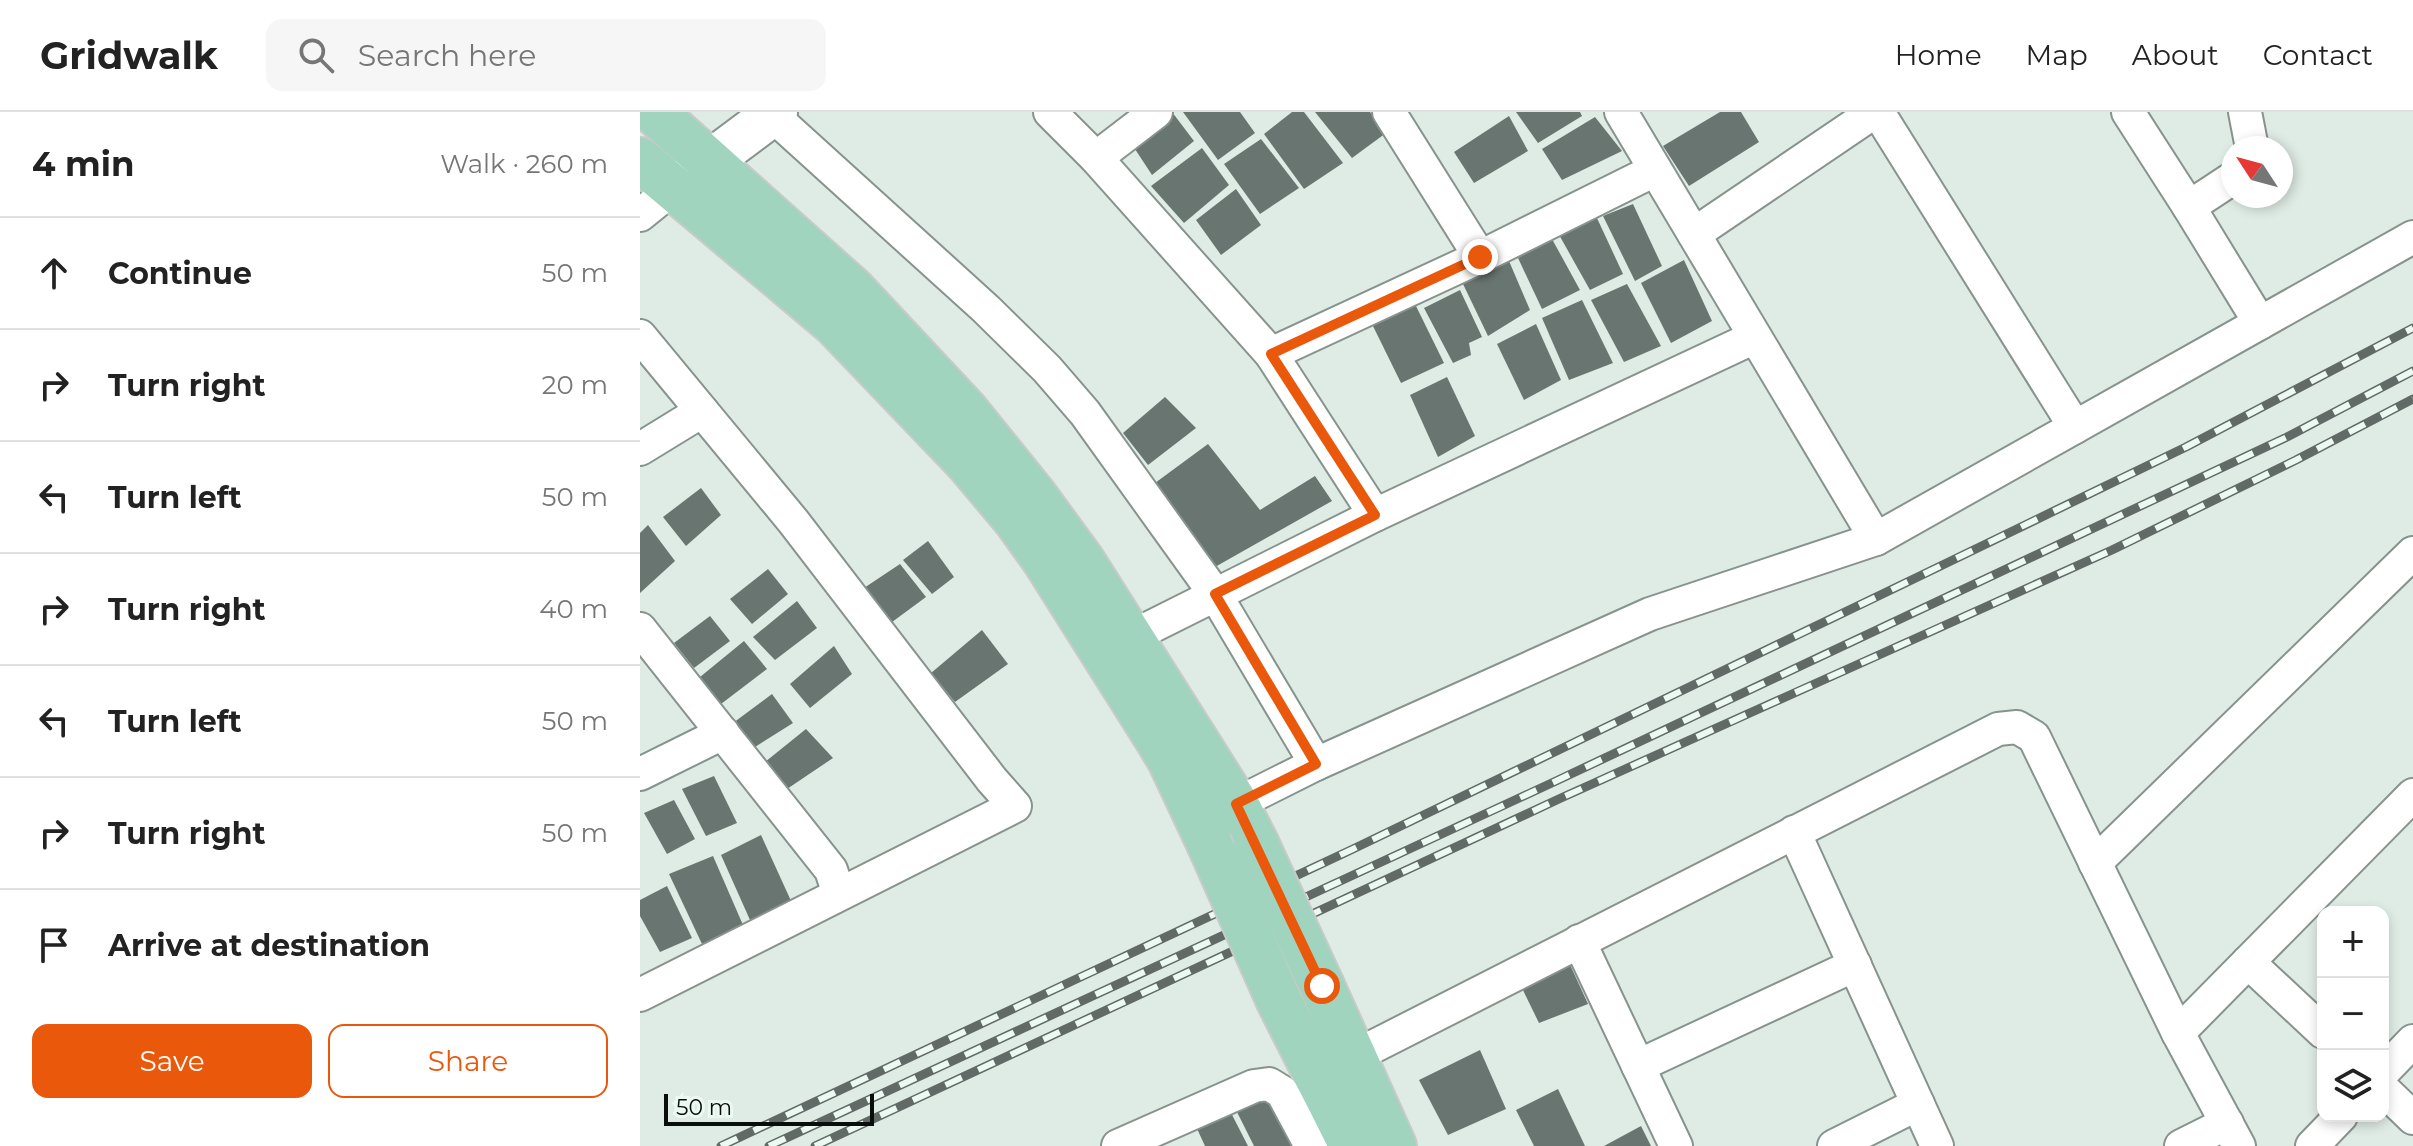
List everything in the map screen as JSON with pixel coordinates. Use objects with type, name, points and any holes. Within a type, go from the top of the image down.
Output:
[{"type":"main road","points":[[654,112],[853,290],[967,412],[1083,562],[1236,804],[1394,1146]]},
{"type":"main road","points":[[640,160],[656,202],[834,323],[991,489],[1044,559],[1170,760],[1279,1001],[1352,1146]]},
{"type":"street","points":[[1050,112],[1096,158],[1271,354],[1375,515]]},
{"type":"street","points":[[1096,158],[1156,112]]},
{"type":"street","points":[[1389,112],[1480,257]]},
{"type":"street","points":[[1621,112],[1876,539]]},
{"type":"street","points":[[1694,234],[1876,112],[2075,427]]},
{"type":"street","points":[[2128,112],[2260,323]]},
{"type":"street","points":[[2245,112],[2250,136]]},
{"type":"street","points":[[656,202],[774,114],[975,298],[1047,369],[1085,413],[1215,594],[1316,764]]},
{"type":"street","points":[[1271,354],[1480,257],[1655,170]]},
{"type":"street","points":[[2189,207],[2221,186]]},
{"type":"street","points":[[1236,804],[1316,764],[1650,614],[1876,539],[2413,237]]},
{"type":"street","points":[[640,336],[793,521],[1015,806],[640,995]]},
{"type":"street","points":[[1131,637],[1375,515],[1755,337]]},
{"type":"street","points":[[640,449],[702,411]]},
{"type":"street","points":[[2095,863],[2413,553]]},
{"type":"street","points":[[640,629],[831,870],[839,894]]},
{"type":"street","points":[[1353,1057],[1998,729],[2017,727],[2034,737],[2178,1033],[2233,1134],[2181,1146]]},
{"type":"street","points":[[640,774],[723,733]]},
{"type":"street","points":[[2178,1033],[2413,795]]},
{"type":"street","points":[[1794,832],[1937,1146]]},
{"type":"street","points":[[1579,941],[1676,1146]]},
{"type":"street","points":[[2248,962],[2317,1026]]},
{"type":"street","points":[[1638,1066],[1855,965]]},
{"type":"street","points":[[2389,1066],[2413,1041]]},
{"type":"street","points":[[1118,1146],[1254,1086],[1269,1084],[1282,1092],[1311,1146]]},
{"type":"street","points":[[2389,1095],[2413,1118]]},
{"type":"street","points":[[1834,1146],[1918,1104]]},
{"type":"street","points":[[2312,1146],[2335,1122]]},
{"type":"building","points":[[1172,112],[1194,141],[1152,175],[1133,146]]},
{"type":"building","points":[[1183,112],[1240,112],[1255,133],[1218,160]]},
{"type":"building","points":[[1292,112],[1304,112],[1343,163],[1304,189],[1264,134]]},
{"type":"building","points":[[1315,112],[1370,112],[1386,133],[1352,158]]},
{"type":"building","points":[[1516,112],[1580,112],[1582,116],[1538,143]]},
{"type":"building","points":[[1720,112],[1741,112],[1759,142],[1689,186],[1663,146]]},
{"type":"building","points":[[1509,116],[1528,151],[1474,183],[1454,152]]},
{"type":"building","points":[[1595,117],[1622,151],[1562,180],[1542,149]]},
{"type":"building","points":[[1261,139],[1299,188],[1260,214],[1224,164]]},
{"type":"building","points":[[1202,148],[1229,185],[1184,223],[1151,186]]},
{"type":"building","points":[[1236,189],[1261,225],[1221,255],[1196,220]]},
{"type":"building","points":[[1633,204],[1662,266],[1635,281],[1603,216]]},
{"type":"building","points":[[1596,216],[1623,274],[1590,290],[1558,233]]},
{"type":"building","points":[[1552,239],[1580,290],[1542,309],[1518,258]]},
{"type":"building","points":[[1684,260],[1712,321],[1671,343],[1641,283]]},
{"type":"building","points":[[1509,261],[1530,310],[1488,336],[1463,284]]},
{"type":"building","points":[[1627,284],[1661,346],[1624,362],[1591,300]]},
{"type":"building","points":[[1460,290],[1482,337],[1469,343],[1471,355],[1453,363],[1424,308]]},
{"type":"building","points":[[1582,300],[1613,363],[1569,380],[1542,318]]},
{"type":"building","points":[[1415,304],[1444,363],[1401,383],[1371,322]]},
{"type":"building","points":[[1536,324],[1561,380],[1524,400],[1497,344]]},
{"type":"building","points":[[1447,377],[1475,436],[1438,457],[1410,395]]},
{"type":"building","points":[[1165,397],[1196,428],[1148,465],[1123,433]]},
{"type":"building","points":[[1208,444],[1260,510],[1315,476],[1332,501],[1215,567],[1155,483]]},
{"type":"building","points":[[701,488],[721,515],[686,546],[663,517]]},
{"type":"building","points":[[648,525],[675,561],[640,593],[640,533]]},
{"type":"building","points":[[928,541],[954,577],[932,594],[903,560]]},
{"type":"building","points":[[900,564],[926,597],[888,625],[861,590]]},
{"type":"building","points":[[768,569],[788,594],[752,624],[730,599]]},
{"type":"building","points":[[797,601],[817,628],[775,660],[753,637]]},
{"type":"building","points":[[710,616],[730,641],[694,668],[674,643]]},
{"type":"building","points":[[982,630],[1008,664],[955,702],[931,673]]},
{"type":"building","points":[[744,641],[767,669],[721,704],[700,677]]},
{"type":"building","points":[[834,646],[852,674],[810,708],[790,684]]},
{"type":"building","points":[[772,694],[793,723],[755,747],[733,723]]},
{"type":"building","points":[[806,729],[833,758],[787,789],[765,762]]},
{"type":"building","points":[[714,776],[737,823],[706,836],[682,789]]},
{"type":"building","points":[[674,800],[695,839],[667,854],[644,813]]},
{"type":"building","points":[[761,835],[792,903],[750,920],[721,855]]},
{"type":"building","points":[[713,856],[743,925],[702,944],[669,874]]},
{"type":"building","points":[[667,886],[692,938],[660,952],[640,916],[640,900]]},
{"type":"building","points":[[1566,956],[1588,1004],[1539,1023],[1519,982]]},
{"type":"building","points":[[1480,1050],[1506,1109],[1448,1135],[1419,1080]]},
{"type":"building","points":[[1558,1089],[1585,1146],[1534,1146],[1516,1110]]},
{"type":"building","points":[[1269,1091],[1295,1144],[1254,1146],[1235,1108]]},
{"type":"building","points":[[1228,1107],[1248,1146],[1205,1146],[1193,1120]]},
{"type":"building","points":[[1641,1126],[1651,1146],[1604,1146]]},
{"type":"railway","points":[[721,1146],[1353,849],[1926,573],[2186,447],[2413,328]]},
{"type":"railway","points":[[769,1146],[2287,437],[2413,371]]},
{"type":"railway","points":[[815,1146],[1561,798],[2112,550],[2413,399]]},
{"type":"route","points":[[1322,986],[1236,804],[1316,764],[1215,594],[1375,515],[1271,354],[1480,257]]}]
